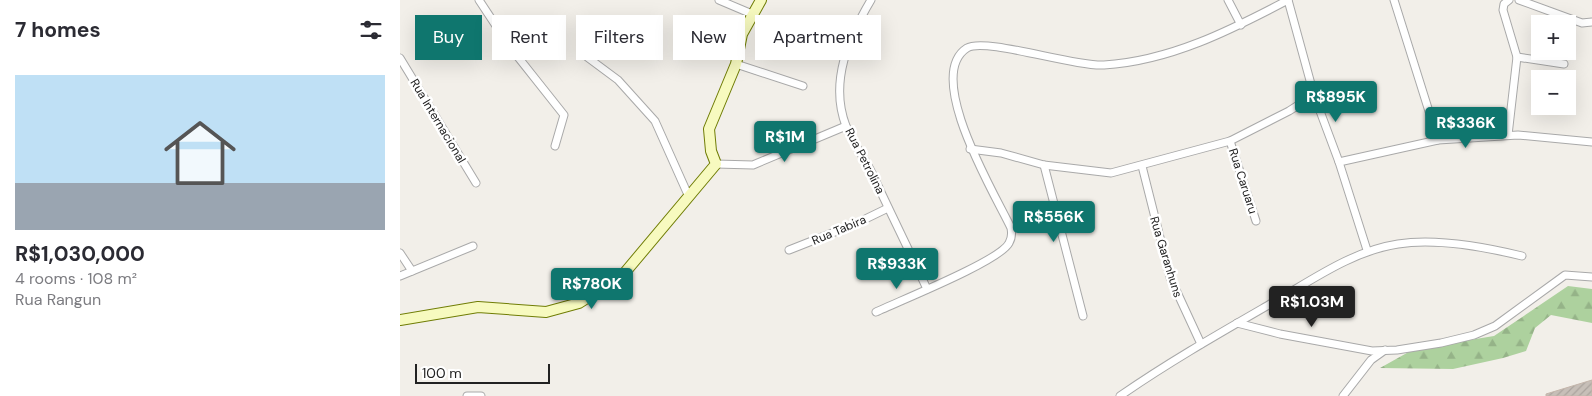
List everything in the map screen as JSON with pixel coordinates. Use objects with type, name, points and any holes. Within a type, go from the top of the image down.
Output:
[{"type":"street","points":[[479,0],[510,47],[564,115],[555,146]]},
{"type":"street","points":[[719,0],[752,14]]},
{"type":"street","points":[[716,164],[710,144],[709,129],[736,64],[742,34],[761,0]]},
{"type":"street","name":"Rua Petrolina","points":[[871,0],[856,26],[844,56],[841,82],[846,126],[927,289]]},
{"type":"street","points":[[1228,0],[1241,25]]},
{"type":"street","points":[[876,312],[927,289],[1001,251],[1009,244],[1012,237],[1011,228],[970,148],[954,93],[953,73],[958,58],[967,48],[979,45],[996,47],[1078,64],[1104,65],[1140,59],[1195,45],[1241,25],[1288,0],[1314,95],[1339,162],[1366,250]]},
{"type":"street","points":[[1394,0],[1438,140]]},
{"type":"street","points":[[1508,135],[1517,57],[1503,10],[1504,4],[1509,0]]},
{"type":"street","points":[[1518,0],[1582,23],[1592,22]]},
{"type":"street","points":[[1517,57],[1564,64]]},
{"type":"street","name":"Rua Internacional","points":[[400,58],[476,183]]},
{"type":"street","points":[[591,60],[618,80],[655,121],[659,135],[689,197]]},
{"type":"street","points":[[736,64],[803,86]]},
{"type":"street","points":[[970,148],[1001,153],[1044,165],[1104,173],[1142,166],[1230,141],[1289,112],[1314,95]]},
{"type":"street","points":[[716,164],[753,164],[846,126]]},
{"type":"street","points":[[1339,162],[1438,140],[1508,135],[1592,142]]},
{"type":"street","name":"Rua Caruaru","points":[[1230,141],[1256,222]]},
{"type":"street","points":[[400,320],[478,306],[546,312],[579,303],[622,276],[716,164]]},
{"type":"street","points":[[1044,165],[1083,316]]},
{"type":"street","name":"Rua Garanhuns","points":[[1142,166],[1170,277],[1201,344]]},
{"type":"street","name":"Rua Tabira","points":[[789,250],[855,224],[888,208]]},
{"type":"street","points":[[1120,396],[1201,344],[1366,250],[1400,243],[1433,243],[1476,247],[1522,256]]},
{"type":"street","points":[[400,276],[473,246]]},
{"type":"street","points":[[400,253],[412,271]]},
{"type":"street","points":[[1237,324],[1372,351],[1441,343],[1495,326],[1565,275],[1592,277]]},
{"type":"street","points":[[1343,396],[1371,360],[1386,350]]},
{"type":"street","points":[[467,396],[481,396]]},
{"type":"green space","points":[[1568,286],[1592,289],[1592,323],[1551,315],[1535,328],[1526,351],[1453,369],[1380,368],[1414,349],[1494,336]]},
{"type":"building","points":[[1592,380],[1592,396],[1546,396],[1546,394]]}]
